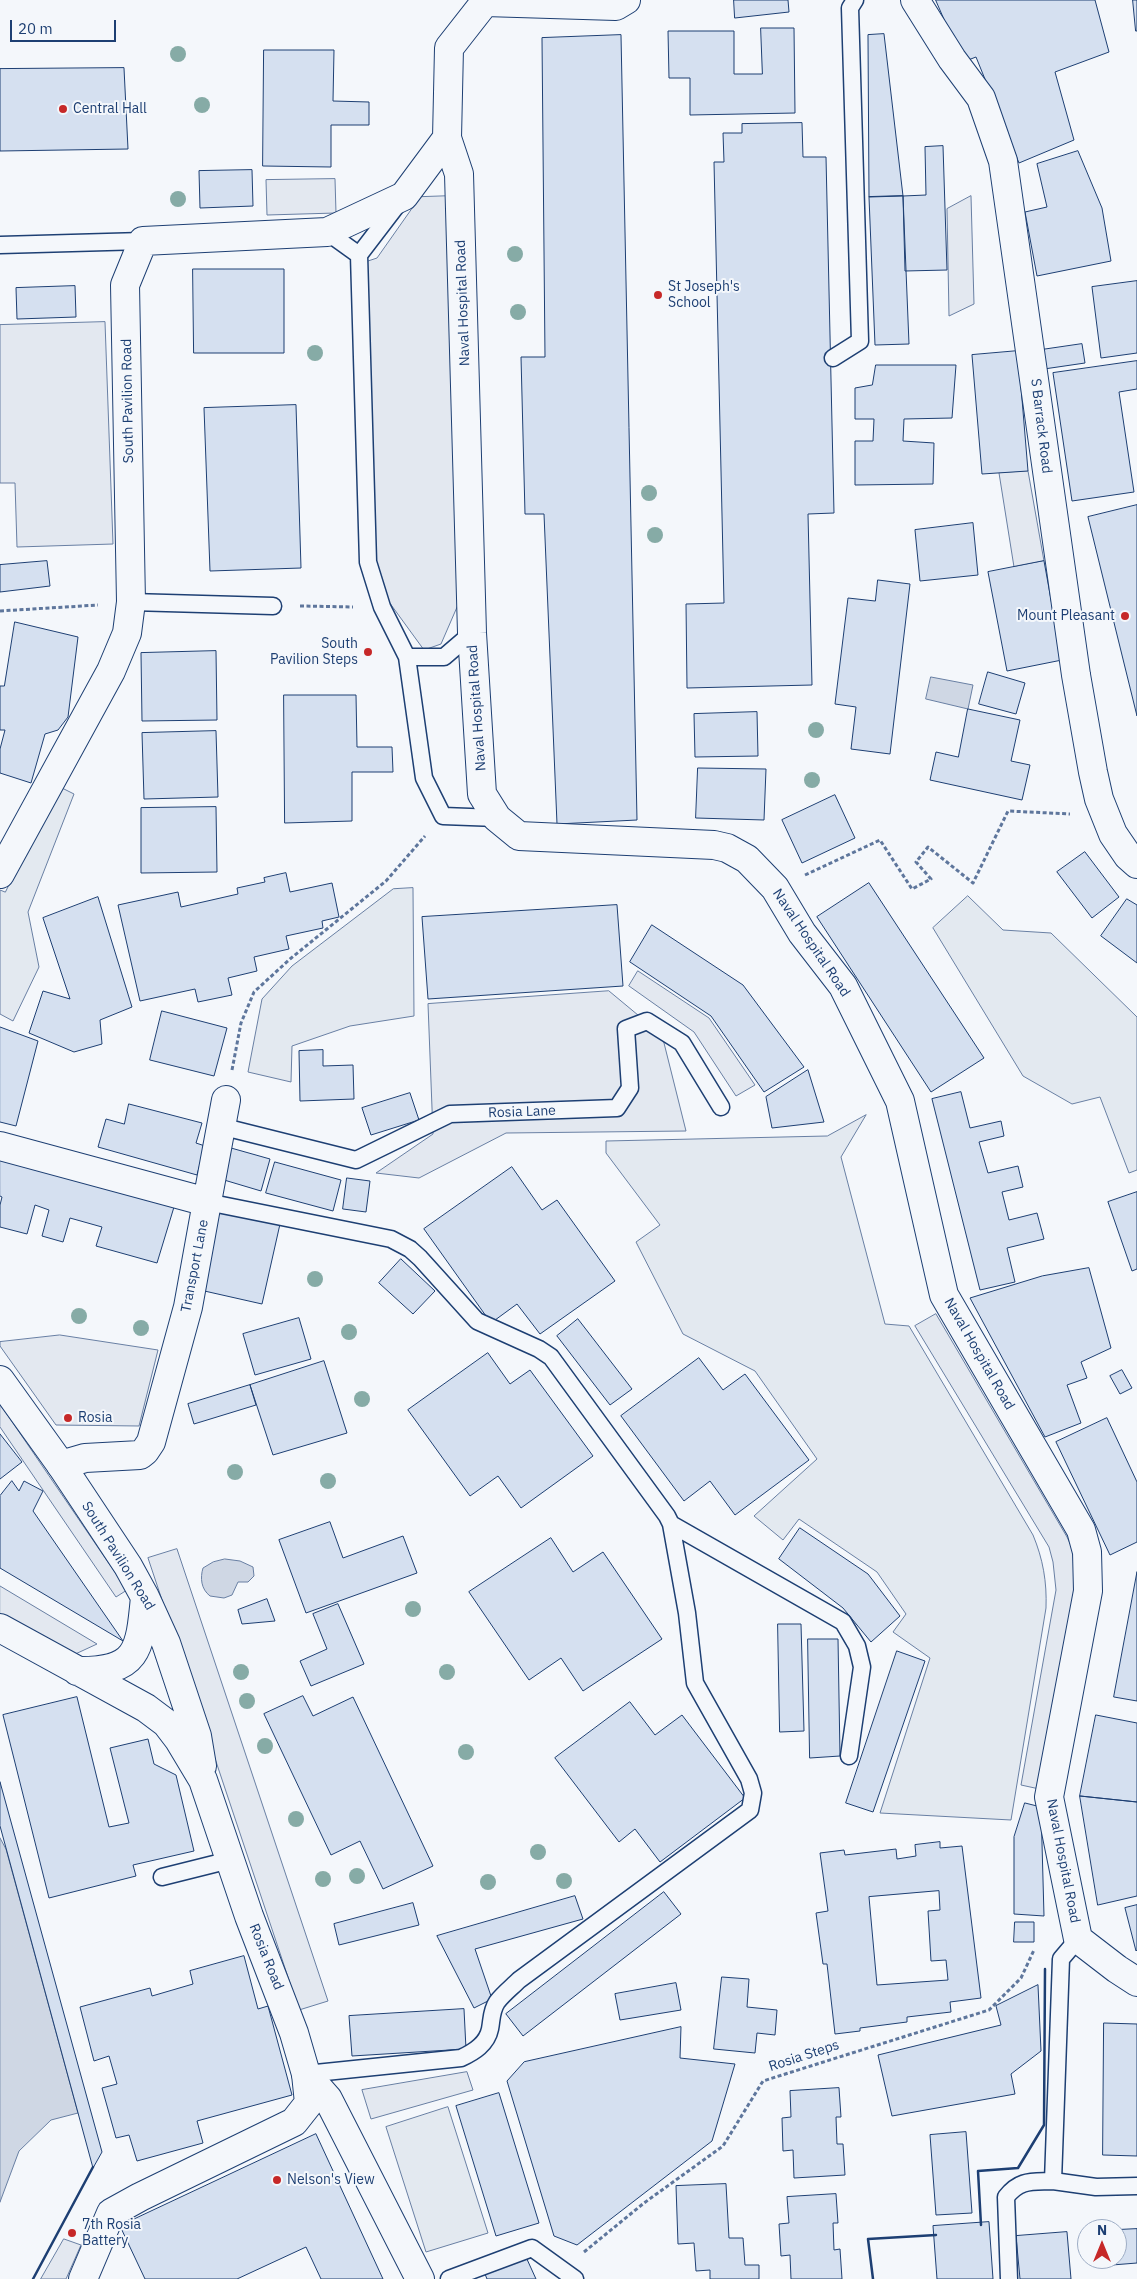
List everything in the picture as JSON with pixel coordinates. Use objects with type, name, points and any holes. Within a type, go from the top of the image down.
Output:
[{"type":"street","name":"Naval Hospital Road","points":[[626,0],[616,6],[485,2],[449,48],[447,138],[459,174],[472,633],[482,794],[497,818],[519,836],[714,845],[727,848],[748,859],[775,888],[802,933],[842,986],[900,1101],[944,1295],[1081,1530],[1085,1544],[1088,1591],[1050,1797],[1078,1939],[1117,1970],[1137,1982]]},
{"type":"street","name":"S Barrack Road","points":[[915,0],[952,59],[981,98],[1003,161],[1076,674],[1093,772],[1105,815],[1113,834],[1128,856],[1137,864]]},
{"type":"street","points":[[143,241],[327,232],[404,196],[447,138]]},
{"type":"street","name":"South Pavilion Road","points":[[0,874],[111,671],[127,632],[131,602],[125,284],[143,241]]},
{"type":"street","points":[[207,1202],[223,1113]]},
{"type":"street","name":"Transport Lane","points":[[0,1146],[207,1202],[188,1307],[151,1442],[140,1455],[85,1458],[61,1465]]},
{"type":"street","name":"South Pavilion Road","points":[[0,1380],[61,1465],[128,1566],[145,1597],[166,1643],[197,1736],[203,1780]]},
{"type":"street","name":"Rosia Road","points":[[77,1671],[112,1669],[124,1663],[132,1655],[140,1642],[145,1597]]},
{"type":"street","name":"Rosia Road","points":[[0,1628],[146,1708],[166,1723],[179,1740],[203,1780],[249,1916],[281,1996],[306,2074],[328,2098],[420,2279]]},
{"type":"street","points":[[83,2279],[111,2213],[294,2122],[309,2103],[306,2074]]},
{"type":"lane","points":[[833,358],[860,341],[850,8],[856,0]]},
{"type":"lane","points":[[404,196],[359,255],[368,562],[382,607],[407,657],[424,778],[442,816],[497,818]]},
{"type":"lane","points":[[327,232],[359,255]]},
{"type":"lane","points":[[0,245],[143,241]]},
{"type":"lane","points":[[131,602],[273,606]]},
{"type":"lane","points":[[407,657],[444,657],[472,633]]},
{"type":"lane","name":"Rosia Lane","points":[[223,1113],[356,1160],[450,1114],[617,1108],[630,1088],[626,1029],[647,1021],[682,1043],[721,1107]]},
{"type":"lane","points":[[207,1202],[384,1236],[410,1249],[477,1321],[539,1349],[558,1364],[671,1524],[687,1613],[695,1683],[749,1779],[753,1793],[750,1810],[519,1980],[497,2003],[491,2016],[490,2030],[484,2044],[472,2052],[461,2058],[306,2074]]},
{"type":"lane","points":[[671,1524],[842,1622],[857,1646],[862,1667],[849,1756]]},
{"type":"lane","points":[[162,1877],[230,1860]]},
{"type":"lane","points":[[1053,2181],[1060,1959],[1078,1939]]},
{"type":"lane","points":[[1009,2279],[1006,2197],[1012,2188],[1022,2182],[1053,2181],[1096,2187],[1137,2186]]},
{"type":"lane","points":[[449,2279],[532,2248],[575,2279]]},
{"type":"path","points":[[0,611],[131,602]]},
{"type":"path","points":[[273,606],[382,607]]},
{"type":"path","points":[[775,888],[880,840],[912,889],[931,879],[916,862],[928,847],[973,884],[1008,811],[1105,815]]},
{"type":"path","points":[[223,1113],[241,1023],[254,992],[290,959],[386,880],[442,816]]},
{"type":"path","name":"Rosia Steps","points":[[558,2267],[585,2252],[644,2203],[723,2146],[763,2081],[989,2010],[1021,1978],[1036,1946]]},
{"type":"shaded area","points":[[335,179],[336,213],[267,215],[266,180]]},
{"type":"shaded area","points":[[452,196],[464,591],[441,644],[424,650],[389,602],[376,560],[365,262],[377,258],[420,197]]},
{"type":"shaded area","points":[[971,196],[974,304],[949,316],[947,209]]},
{"type":"shaded area","points":[[105,322],[113,544],[17,547],[15,483],[0,483],[0,325]]},
{"type":"shaded area","points":[[1028,471],[1044,561],[1014,567],[999,473]]},
{"type":"shaded area","points":[[931,677],[973,685],[968,709],[926,699]]},
{"type":"shaded area","points":[[58,786],[74,794],[28,912],[39,967],[13,1021],[0,1014],[0,890],[5,892]]},
{"type":"shaded area","points":[[413,888],[414,1016],[350,1026],[292,1046],[291,1082],[248,1072],[262,999],[292,966],[393,889]]},
{"type":"shaded area","points":[[968,896],[1003,930],[1051,933],[1137,1017],[1137,1170],[1129,1173],[1100,1097],[1072,1104],[1023,1076],[933,928]]},
{"type":"shaded area","points":[[638,971],[709,1018],[755,1085],[736,1096],[694,1032],[629,986]]},
{"type":"shaded area","points":[[609,991],[662,1035],[686,1131],[506,1133],[419,1178],[376,1173],[433,1134],[428,1004]]},
{"type":"shaded area","points":[[866,1115],[841,1157],[885,1324],[909,1326],[1033,1535],[1044,1571],[1046,1608],[1011,1820],[880,1813],[930,1658],[893,1632],[906,1614],[877,1572],[799,1519],[783,1540],[754,1516],[817,1459],[755,1371],[683,1334],[636,1242],[660,1225],[606,1153],[606,1141],[827,1136]]},
{"type":"shaded area","points":[[936,1314],[1067,1537],[1076,1556],[1078,1590],[1044,1790],[1021,1785],[1056,1590],[1053,1562],[1049,1547],[915,1326]]},
{"type":"shaded area","points":[[60,1335],[158,1350],[139,1426],[56,1425],[0,1346],[0,1342]]},
{"type":"shaded area","points":[[0,1404],[127,1590],[116,1597],[0,1427]]},
{"type":"shaded area","points":[[177,1549],[328,2001],[299,2010],[148,1558]]},
{"type":"shaded area","points":[[225,1559],[240,1561],[253,1567],[254,1576],[248,1582],[238,1582],[232,1595],[224,1598],[210,1596],[202,1583],[203,1568],[213,1562]]},
{"type":"shaded area","points":[[0,1586],[97,1644],[71,1656],[0,1615]]},
{"type":"shaded area","points":[[0,1838],[6,1849],[78,2113],[51,2120],[19,2151],[0,2202]]},
{"type":"shaded area","points":[[467,2072],[473,2090],[371,2119],[362,2090]]},
{"type":"shaded area","points":[[448,2107],[488,2233],[426,2252],[386,2127]]},
{"type":"shaded area","points":[[64,2239],[81,2245],[66,2279],[41,2279]]},
{"type":"building","points":[[734,0],[788,0],[789,12],[735,18]]},
{"type":"building","points":[[936,0],[1095,0],[1109,52],[1055,72],[1074,140],[1019,163],[976,57],[963,62]]},
{"type":"building","points":[[1133,0],[1137,0],[1137,31],[1136,31]]},
{"type":"building","points":[[761,28],[794,28],[795,113],[690,115],[690,78],[669,78],[668,31],[734,31],[734,74],[762,74]]},
{"type":"building","points":[[884,34],[903,196],[869,197],[868,35]]},
{"type":"building","points":[[621,35],[637,820],[557,824],[544,514],[525,514],[521,357],[545,357],[542,38]]},
{"type":"building","points":[[264,50],[334,50],[333,101],[369,102],[369,125],[331,125],[331,167],[263,166]]},
{"type":"building","name":"Central Hall","points":[[124,68],[128,149],[0,151],[0,69]]},
{"type":"building","points":[[802,123],[803,157],[826,157],[834,513],[808,514],[812,685],[687,688],[686,604],[724,603],[714,162],[724,162],[723,133],[742,133],[742,124]]},
{"type":"building","points":[[943,146],[947,270],[905,271],[903,196],[926,195],[925,147]]},
{"type":"building","points":[[1078,151],[1102,208],[1111,261],[1037,276],[1025,212],[1047,207],[1037,164]]},
{"type":"building","points":[[252,170],[253,206],[200,208],[199,171]]},
{"type":"building","points":[[903,196],[909,344],[875,345],[869,197]]},
{"type":"building","points":[[193,269],[284,269],[284,353],[194,353]]},
{"type":"building","points":[[1137,281],[1137,353],[1101,358],[1092,287]]},
{"type":"building","points":[[75,286],[76,317],[17,319],[16,288]]},
{"type":"building","points":[[1082,344],[1085,363],[1044,369],[1041,350]]},
{"type":"building","points":[[1018,351],[1028,471],[982,474],[972,355]]},
{"type":"building","points":[[1137,361],[1137,389],[1119,392],[1134,492],[1072,501],[1053,373]]},
{"type":"building","points":[[876,365],[956,365],[952,418],[904,419],[903,441],[934,443],[933,484],[855,485],[855,441],[873,441],[874,419],[855,419],[855,388],[872,385]]},
{"type":"building","points":[[296,405],[301,568],[210,571],[204,408]]},
{"type":"building","name":"Mount Pleasant","points":[[1137,505],[1137,716],[1088,517]]},
{"type":"building","points":[[973,523],[978,575],[920,581],[915,530]]},
{"type":"building","points":[[47,561],[50,586],[0,592],[0,565]]},
{"type":"building","points":[[1044,561],[1062,660],[1007,671],[988,572]]},
{"type":"building","points":[[878,580],[910,584],[890,754],[851,749],[856,707],[835,704],[848,598],[875,601]]},
{"type":"building","points":[[15,622],[78,637],[68,717],[58,730],[45,734],[31,783],[0,773],[0,749],[5,730],[0,730],[0,686],[4,686]]},
{"type":"building","points":[[216,651],[217,720],[142,721],[141,653]]},
{"type":"building","points":[[988,672],[1025,683],[1016,714],[979,704]]},
{"type":"building","points":[[284,695],[356,695],[357,747],[392,747],[393,772],[352,772],[352,821],[285,823]]},
{"type":"building","points":[[968,709],[1020,720],[1011,761],[1030,765],[1022,800],[930,780],[936,752],[958,757]]},
{"type":"building","points":[[757,712],[758,756],[695,757],[694,714]]},
{"type":"building","points":[[216,731],[218,797],[144,799],[142,733]]},
{"type":"building","points":[[698,768],[766,769],[764,820],[696,818]]},
{"type":"building","points":[[835,795],[855,838],[802,863],[782,820]]},
{"type":"building","points":[[216,807],[217,872],[141,873],[141,808]]},
{"type":"building","points":[[1085,852],[1119,897],[1092,918],[1057,872]]},
{"type":"building","points":[[286,873],[290,892],[332,883],[339,917],[322,921],[323,928],[286,936],[289,949],[254,957],[257,971],[228,978],[232,995],[198,1002],[195,989],[140,1001],[118,905],[178,892],[181,907],[238,894],[237,888],[265,882],[264,878]]},
{"type":"building","points":[[869,883],[984,1058],[931,1092],[817,917]]},
{"type":"building","points":[[98,897],[132,1007],[100,1020],[102,1044],[74,1052],[29,1033],[43,991],[70,999],[43,918]]},
{"type":"building","points":[[1127,899],[1137,905],[1137,963],[1101,936]]},
{"type":"building","points":[[617,905],[623,986],[428,999],[422,917]]},
{"type":"building","points":[[652,925],[743,985],[804,1067],[764,1092],[711,1016],[630,962]]},
{"type":"building","points":[[162,1011],[227,1028],[214,1076],[150,1060]]},
{"type":"building","points":[[0,1027],[38,1041],[16,1126],[0,1122]]},
{"type":"building","points":[[323,1050],[323,1066],[353,1065],[354,1099],[300,1101],[299,1051]]},
{"type":"building","points":[[808,1070],[824,1122],[772,1128],[766,1097]]},
{"type":"building","points":[[961,1092],[970,1128],[1001,1121],[1004,1136],[979,1142],[988,1173],[1018,1166],[1023,1187],[1002,1192],[1009,1220],[1037,1213],[1044,1239],[1007,1248],[1015,1282],[980,1290],[932,1099]]},
{"type":"building","points":[[410,1093],[419,1120],[371,1135],[362,1108]]},
{"type":"building","points":[[129,1104],[202,1123],[196,1143],[205,1146],[197,1175],[98,1147],[106,1119],[124,1124]]},
{"type":"building","points":[[224,1146],[270,1159],[261,1191],[214,1177]]},
{"type":"building","points":[[0,1158],[174,1207],[157,1263],[96,1246],[102,1227],[70,1218],[63,1242],[42,1236],[49,1210],[35,1205],[27,1234],[0,1227],[2,1197],[0,1196]]},
{"type":"building","points":[[275,1162],[341,1180],[333,1211],[266,1193]]},
{"type":"building","points":[[512,1167],[542,1210],[557,1200],[615,1281],[540,1334],[517,1304],[491,1323],[424,1229]]},
{"type":"building","points":[[347,1178],[370,1181],[366,1212],[343,1209]]},
{"type":"building","points":[[1137,1192],[1137,1269],[1132,1271],[1108,1202]]},
{"type":"building","points":[[218,1210],[280,1224],[262,1304],[200,1290]]},
{"type":"building","points":[[401,1259],[435,1291],[413,1314],[379,1283]]},
{"type":"building","points":[[1089,1268],[1111,1348],[1081,1362],[1087,1378],[1067,1385],[1081,1423],[1045,1437],[970,1298],[1042,1276]]},
{"type":"building","points":[[299,1318],[311,1359],[255,1375],[243,1334]]},
{"type":"building","points":[[578,1319],[632,1389],[610,1405],[557,1336]]},
{"type":"building","points":[[488,1353],[510,1384],[530,1370],[593,1456],[521,1508],[498,1476],[470,1496],[408,1410]]},
{"type":"building","points":[[699,1358],[723,1390],[745,1374],[809,1460],[735,1515],[710,1481],[684,1501],[621,1416]]},
{"type":"building","points":[[324,1361],[347,1433],[273,1455],[250,1385]]},
{"type":"building","points":[[1122,1370],[1132,1388],[1120,1394],[1110,1376]]},
{"type":"building","points":[[250,1385],[256,1405],[194,1424],[188,1404]]},
{"type":"building","points":[[1107,1418],[1137,1482],[1137,1542],[1110,1555],[1056,1442]]},
{"type":"building","points":[[0,1434],[22,1462],[0,1479]]},
{"type":"building","points":[[12,1481],[19,1491],[24,1481],[43,1491],[33,1511],[123,1641],[0,1568],[0,1496]]},
{"type":"building","points":[[330,1522],[343,1558],[403,1536],[417,1573],[306,1613],[279,1540]]},
{"type":"building","points":[[800,1528],[868,1574],[900,1616],[871,1642],[843,1608],[779,1559]]},
{"type":"building","points":[[551,1538],[573,1572],[603,1552],[662,1639],[583,1691],[561,1658],[529,1680],[469,1592]]},
{"type":"building","points":[[1137,1572],[1137,1701],[1114,1697]]},
{"type":"building","points":[[267,1599],[275,1621],[242,1624],[238,1610]]},
{"type":"building","points":[[338,1604],[364,1664],[311,1686],[300,1661],[327,1649],[313,1614]]},
{"type":"building","points":[[778,1624],[801,1624],[804,1731],[780,1732]]},
{"type":"building","points":[[808,1639],[838,1639],[840,1756],[810,1758]]},
{"type":"building","points":[[897,1651],[925,1661],[873,1812],[846,1803]]},
{"type":"building","points":[[303,1696],[313,1716],[353,1697],[433,1866],[383,1889],[360,1841],[331,1855],[264,1714]]},
{"type":"building","points":[[77,1697],[109,1827],[129,1823],[110,1748],[148,1739],[154,1764],[176,1775],[194,1851],[133,1865],[136,1876],[49,1898],[3,1715]]},
{"type":"building","points":[[630,1702],[655,1735],[682,1715],[745,1798],[660,1862],[635,1829],[619,1842],[555,1758]]},
{"type":"building","points":[[1096,1715],[1137,1723],[1137,1802],[1080,1796]]},
{"type":"building","points":[[0,1782],[102,2152],[93,2168],[0,1826]]},
{"type":"building","points":[[1080,1796],[1137,1802],[1137,1896],[1098,1905]]},
{"type":"building","points":[[1025,1803],[1041,1807],[1044,1916],[1014,1914],[1014,1837]]},
{"type":"building","points":[[940,1842],[940,1848],[962,1846],[981,1998],[950,2002],[951,2012],[907,2017],[907,2022],[860,2028],[860,2031],[835,2034],[827,1964],[823,1964],[816,1913],[828,1911],[820,1853],[844,1850],[845,1855],[896,1849],[897,1859],[916,1856],[915,1845]],"holes":[[[939,1891],[940,1910],[928,1911],[931,1961],[946,1960],[948,1980],[877,1985],[869,1897]]]},
{"type":"building","points":[[664,1892],[681,1914],[523,2036],[506,2014]]},
{"type":"building","points":[[575,1896],[583,1919],[475,1949],[492,1999],[474,2008],[437,1936]]},
{"type":"building","points":[[413,1903],[419,1925],[339,1945],[334,1924]]},
{"type":"building","points":[[1137,1905],[1137,1950],[1136,1951],[1125,1908]]},
{"type":"building","points":[[1015,1922],[1034,1922],[1034,1942],[1014,1942]]},
{"type":"building","points":[[244,1956],[258,2009],[268,2006],[292,2095],[197,2121],[203,2143],[137,2161],[129,2135],[116,2138],[102,2088],[117,2084],[109,2056],[94,2061],[80,2007],[150,1988],[152,1996],[193,1984],[190,1971]]},
{"type":"building","points":[[722,1977],[749,1979],[747,2007],[777,2010],[775,2035],[757,2033],[755,2053],[714,2049]]},
{"type":"building","points":[[676,1983],[681,2010],[620,2020],[615,1994]]},
{"type":"building","points":[[1038,1985],[1041,2051],[1011,2074],[1015,2094],[892,2116],[878,2055],[1001,2025],[996,2006]]},
{"type":"building","points":[[464,2009],[466,2049],[352,2056],[349,2016]]},
{"type":"building","points":[[1104,2023],[1137,2024],[1137,2156],[1103,2155]]},
{"type":"building","points":[[681,2027],[680,2058],[735,2064],[712,2141],[577,2245],[554,2236],[507,2081],[524,2062]]},
{"type":"building","points":[[839,2088],[841,2117],[836,2117],[837,2144],[843,2144],[845,2175],[794,2178],[793,2150],[783,2151],[782,2118],[791,2117],[790,2091]]},
{"type":"building","points":[[499,2093],[539,2223],[496,2236],[456,2106]]},
{"type":"building","points":[[966,2132],[972,2213],[936,2215],[930,2135]]},
{"type":"building","name":"Nelson's View","points":[[316,2134],[383,2279],[321,2279],[306,2247],[237,2279],[145,2279],[120,2226]]},
{"type":"building","points":[[726,2184],[729,2238],[743,2238],[745,2265],[759,2265],[759,2279],[710,2279],[710,2270],[696,2271],[694,2243],[678,2244],[676,2186]]},
{"type":"building","points":[[836,2194],[838,2223],[833,2223],[834,2250],[840,2249],[842,2279],[791,2279],[790,2255],[781,2256],[779,2224],[789,2223],[787,2197]]},
{"type":"building","points":[[989,2222],[993,2279],[937,2279],[933,2226]]},
{"type":"building","points":[[1137,2229],[1137,2263],[1127,2264],[1127,2230]]},
{"type":"building","points":[[1067,2232],[1071,2279],[1020,2279],[1016,2236]]},
{"type":"building","points":[[526,2257],[536,2279],[487,2279],[485,2274]]},
{"type":"wall","points":[[981,2225],[978,2171],[1018,2168],[1044,2125],[1045,1969]]},
{"type":"wall","points":[[33,2279],[93,2167]]},
{"type":"wall","points":[[873,2279],[868,2239],[936,2235]]},
{"type":"place","name":"Central Hall","points":[[63,109]]},
{"type":"place","name":"St Joseph's School","points":[[658,295]]},
{"type":"place","name":"Mount Pleasant","points":[[1125,616]]},
{"type":"place","name":"South Pavilion Steps","points":[[368,652]]},
{"type":"place","name":"Rosia","points":[[68,1418]]},
{"type":"place","name":"Nelson's View","points":[[277,2180]]},
{"type":"place","name":"7th Rosia Battery","points":[[72,2233]]}]
